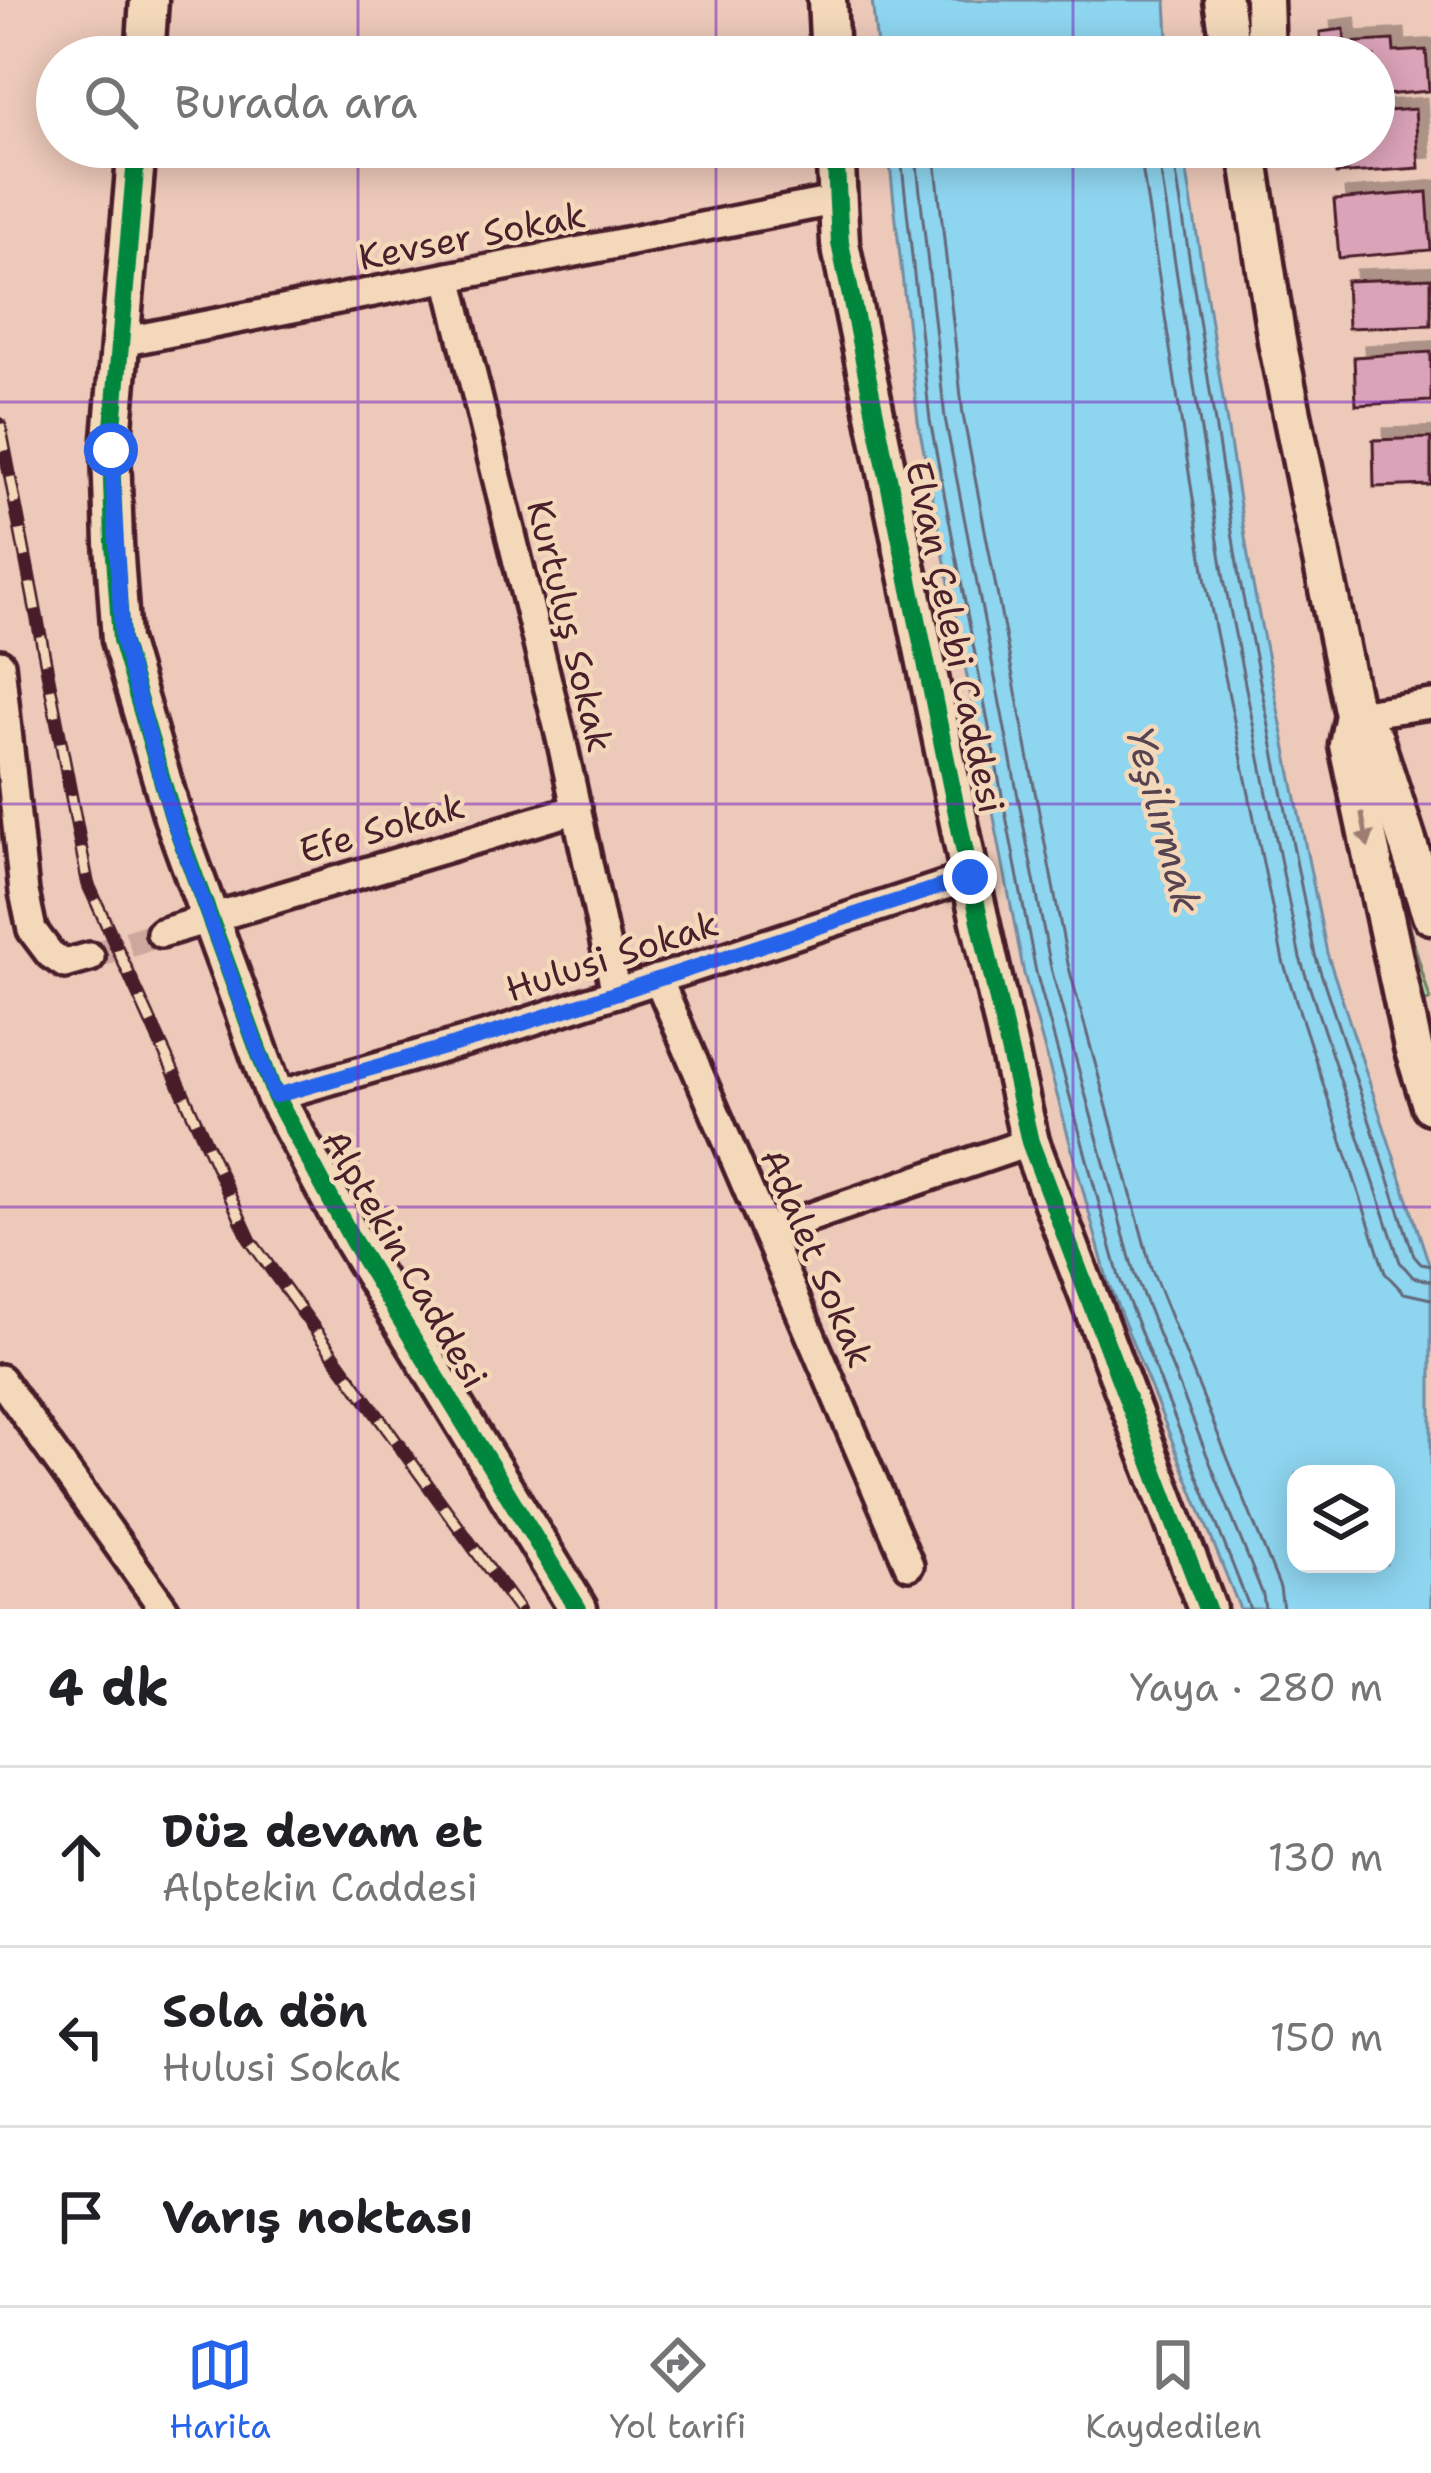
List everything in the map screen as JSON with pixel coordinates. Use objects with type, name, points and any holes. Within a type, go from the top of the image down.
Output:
[{"type":"street","points":[[146,36],[149,0]]},
{"type":"street","points":[[827,0],[829,36]]},
{"type":"street","points":[[1223,0],[1229,36]]},
{"type":"street","points":[[1264,0],[1265,36]]},
{"type":"street","name":"Alptekin Caddesi","points":[[135,168],[111,450],[122,640],[172,817],[275,1096],[352,1241],[578,1609]]},
{"type":"street","name":"Elvan Çelebi Caddesi","points":[[836,168],[840,243],[970,877],[1030,1142],[1188,1570],[1207,1609]]},
{"type":"street","points":[[1249,168],[1277,340],[1354,715],[1348,746],[1422,1044],[1431,1105]]},
{"type":"street","points":[[1271,168],[1277,340]]},
{"type":"street","name":"Kevser Sokak","points":[[121,343],[838,200]]},
{"type":"street","name":"Kurtuluş Sokak","points":[[448,277],[577,808],[616,993]]},
{"type":"street","points":[[0,664],[32,930],[50,955],[65,964],[90,958]]},
{"type":"street","points":[[1354,715],[1431,704]]},
{"type":"street","points":[[1354,715],[1374,739],[1431,915]]},
{"type":"street","name":"Efe Sokak","points":[[161,933],[577,808]]},
{"type":"street","name":"Hulusi Sokak","points":[[275,1096],[616,993],[970,877]]},
{"type":"street","name":"Adalet Sokak","points":[[658,979],[909,1565]]},
{"type":"street","points":[[767,1232],[1030,1142]]},
{"type":"street","points":[[0,1379],[164,1609]]},
{"type":"green space","points":[[1361,761],[1430,999],[1430,1000],[1414,1004]]},
{"type":"water","points":[[872,0],[1166,0],[1168,36],[876,36]]},
{"type":"water","name":"Yeşilırmak","points":[[890,168],[1186,168],[1251,575],[1327,953],[1431,1270],[1431,1609],[1240,1609],[1108,1282],[1024,974],[918,421]]},
{"type":"building","points":[[1344,29],[1344,36],[1320,36],[1320,32]]},
{"type":"building","points":[[1426,50],[1429,91],[1395,94],[1395,52]]},
{"type":"building","points":[[1415,109],[1419,168],[1336,174],[1336,168],[1395,168],[1395,110]]},
{"type":"building","points":[[1427,192],[1431,250],[1339,258],[1334,200]]},
{"type":"building","points":[[1431,278],[1431,325],[1348,328],[1346,281]]},
{"type":"building","points":[[1431,352],[1431,401],[1356,405],[1354,357]]},
{"type":"building","points":[[1431,438],[1431,485],[1374,487],[1373,440]]},
{"type":"tunnel","points":[[90,957],[161,933]]},
{"type":"railway","points":[[0,424],[88,884],[250,1240],[518,1609]]},
{"type":"cycle path","points":[[135,168],[111,450],[114,543],[121,640],[173,817],[275,1096],[353,1241],[578,1609]]},
{"type":"cycle path","points":[[836,168],[840,243],[970,877],[1030,1142],[1207,1609]]},
{"type":"route","points":[[111,450],[122,640],[172,817],[275,1096],[491,1034],[970,877]]}]
